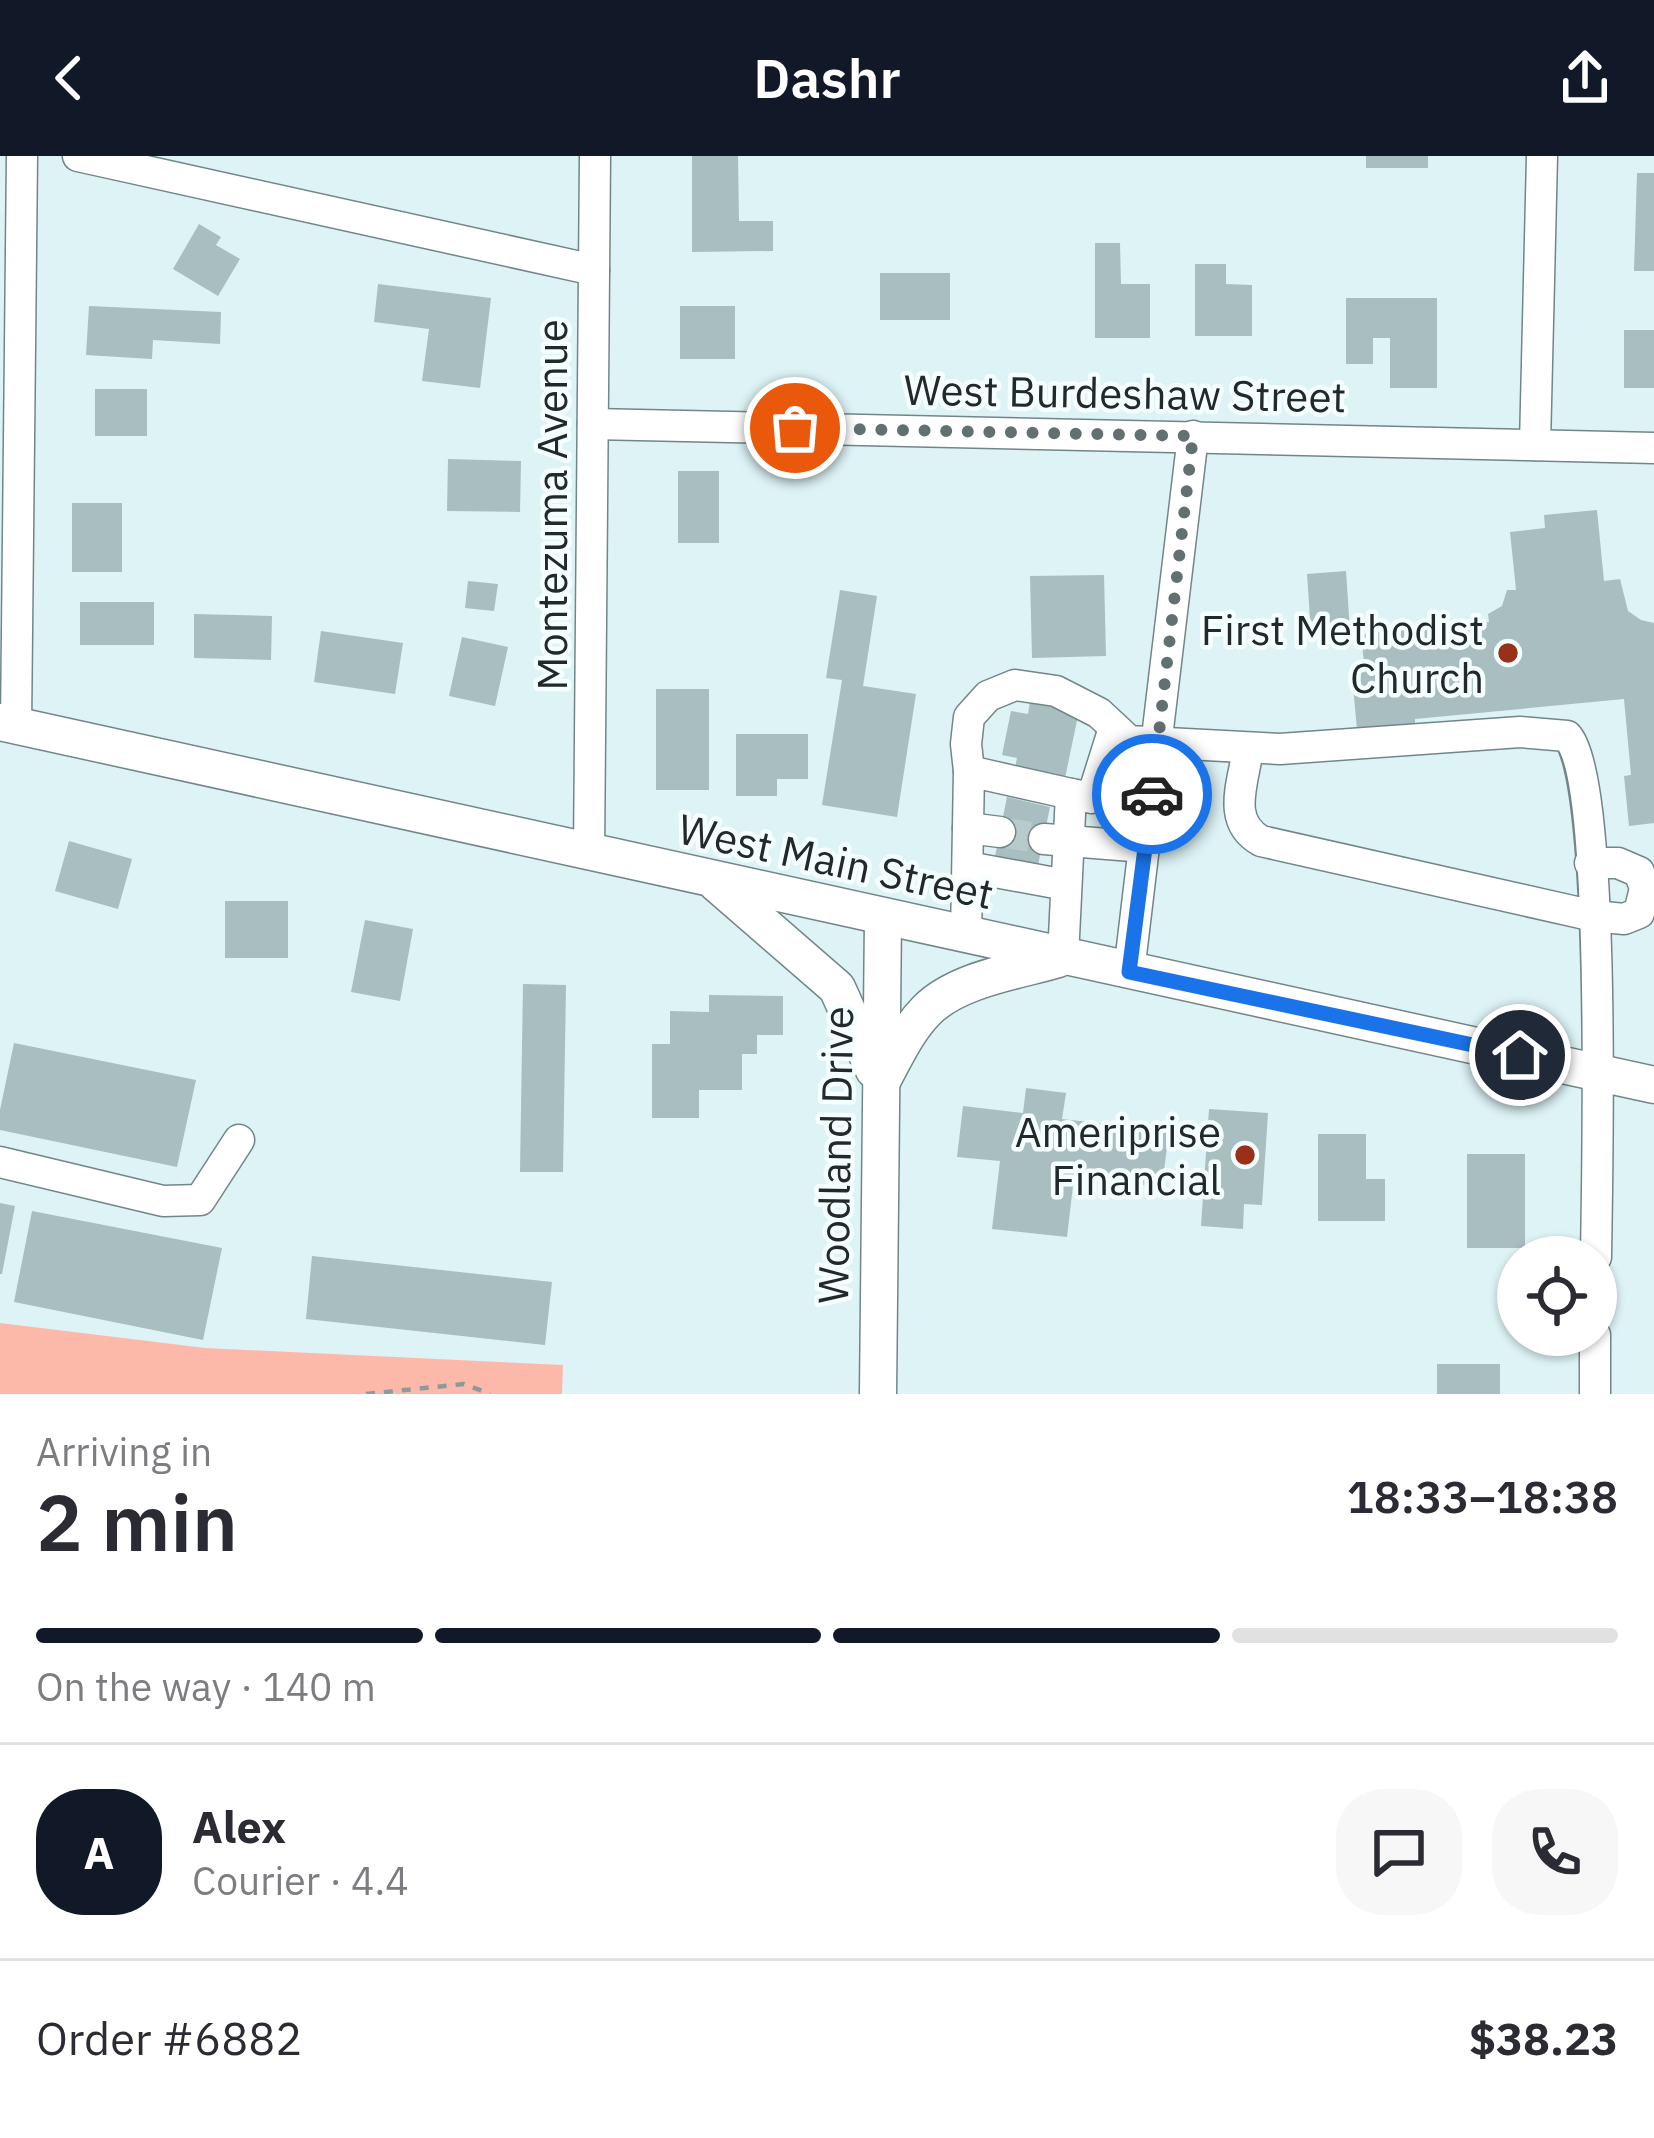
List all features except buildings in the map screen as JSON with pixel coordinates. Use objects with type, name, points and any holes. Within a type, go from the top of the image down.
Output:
[{"type":"main road","name":"West Main Street","points":[[8,724],[1654,1084]]},
{"type":"main road","points":[[711,879],[837,988],[880,1084]]},
{"type":"main road","name":"Woodland Drive","points":[[878,1394],[883,918]]},
{"type":"main road","points":[[880,1084],[929,1007],[956,991],[1063,957]]},
{"type":"street","points":[[8,724],[22,156]]},
{"type":"street","points":[[78,156],[595,270]]},
{"type":"street","name":"Montezuma Avenue","points":[[589,854],[595,156]]},
{"type":"street","points":[[1535,445],[1542,156]]},
{"type":"street","name":"West Burdeshaw Street","points":[[593,424],[1654,448]]},
{"type":"street","points":[[1129,972],[1193,436]]},
{"type":"street","points":[[967,936],[969,717],[988,696],[1015,685],[1056,691],[1099,713],[1129,741],[1248,749],[1520,732],[1567,736],[1579,753],[1594,916],[1596,1236]]},
{"type":"street","points":[[969,771],[1092,799],[1114,728]]},
{"type":"street","points":[[1248,749],[1239,816],[1247,833],[1261,841],[1594,916],[1624,919],[1639,914],[1645,888],[1639,872],[1590,856]]},
{"type":"street","points":[[1063,957],[1066,885],[1056,841],[1071,794]]},
{"type":"street","points":[[968,828],[1000,832]]},
{"type":"street","points":[[1056,841],[1145,847]]},
{"type":"street","points":[[968,867],[1066,885]]},
{"type":"street","points":[[0,1162],[164,1202],[200,1200],[239,1140]]},
{"type":"street","points":[[1595,1356],[1595,1394]]},
{"type":"path","points":[[367,1394],[464,1384],[490,1394]]},
{"type":"shaded area","points":[[0,1323],[205,1348],[563,1365],[562,1394],[0,1394]]},
{"type":"tunnel","points":[[1000,832],[1044,839]]},
{"type":"way so far","points":[[795,428],[1193,436],[1152,794]]},
{"type":"place","name":"First Methodist Church","points":[[1508,653]]},
{"type":"place","name":"Ameriprise Financial","points":[[1245,1155]]},
{"type":"route","points":[[1152,794],[1129,972],[1520,1055]]}]
